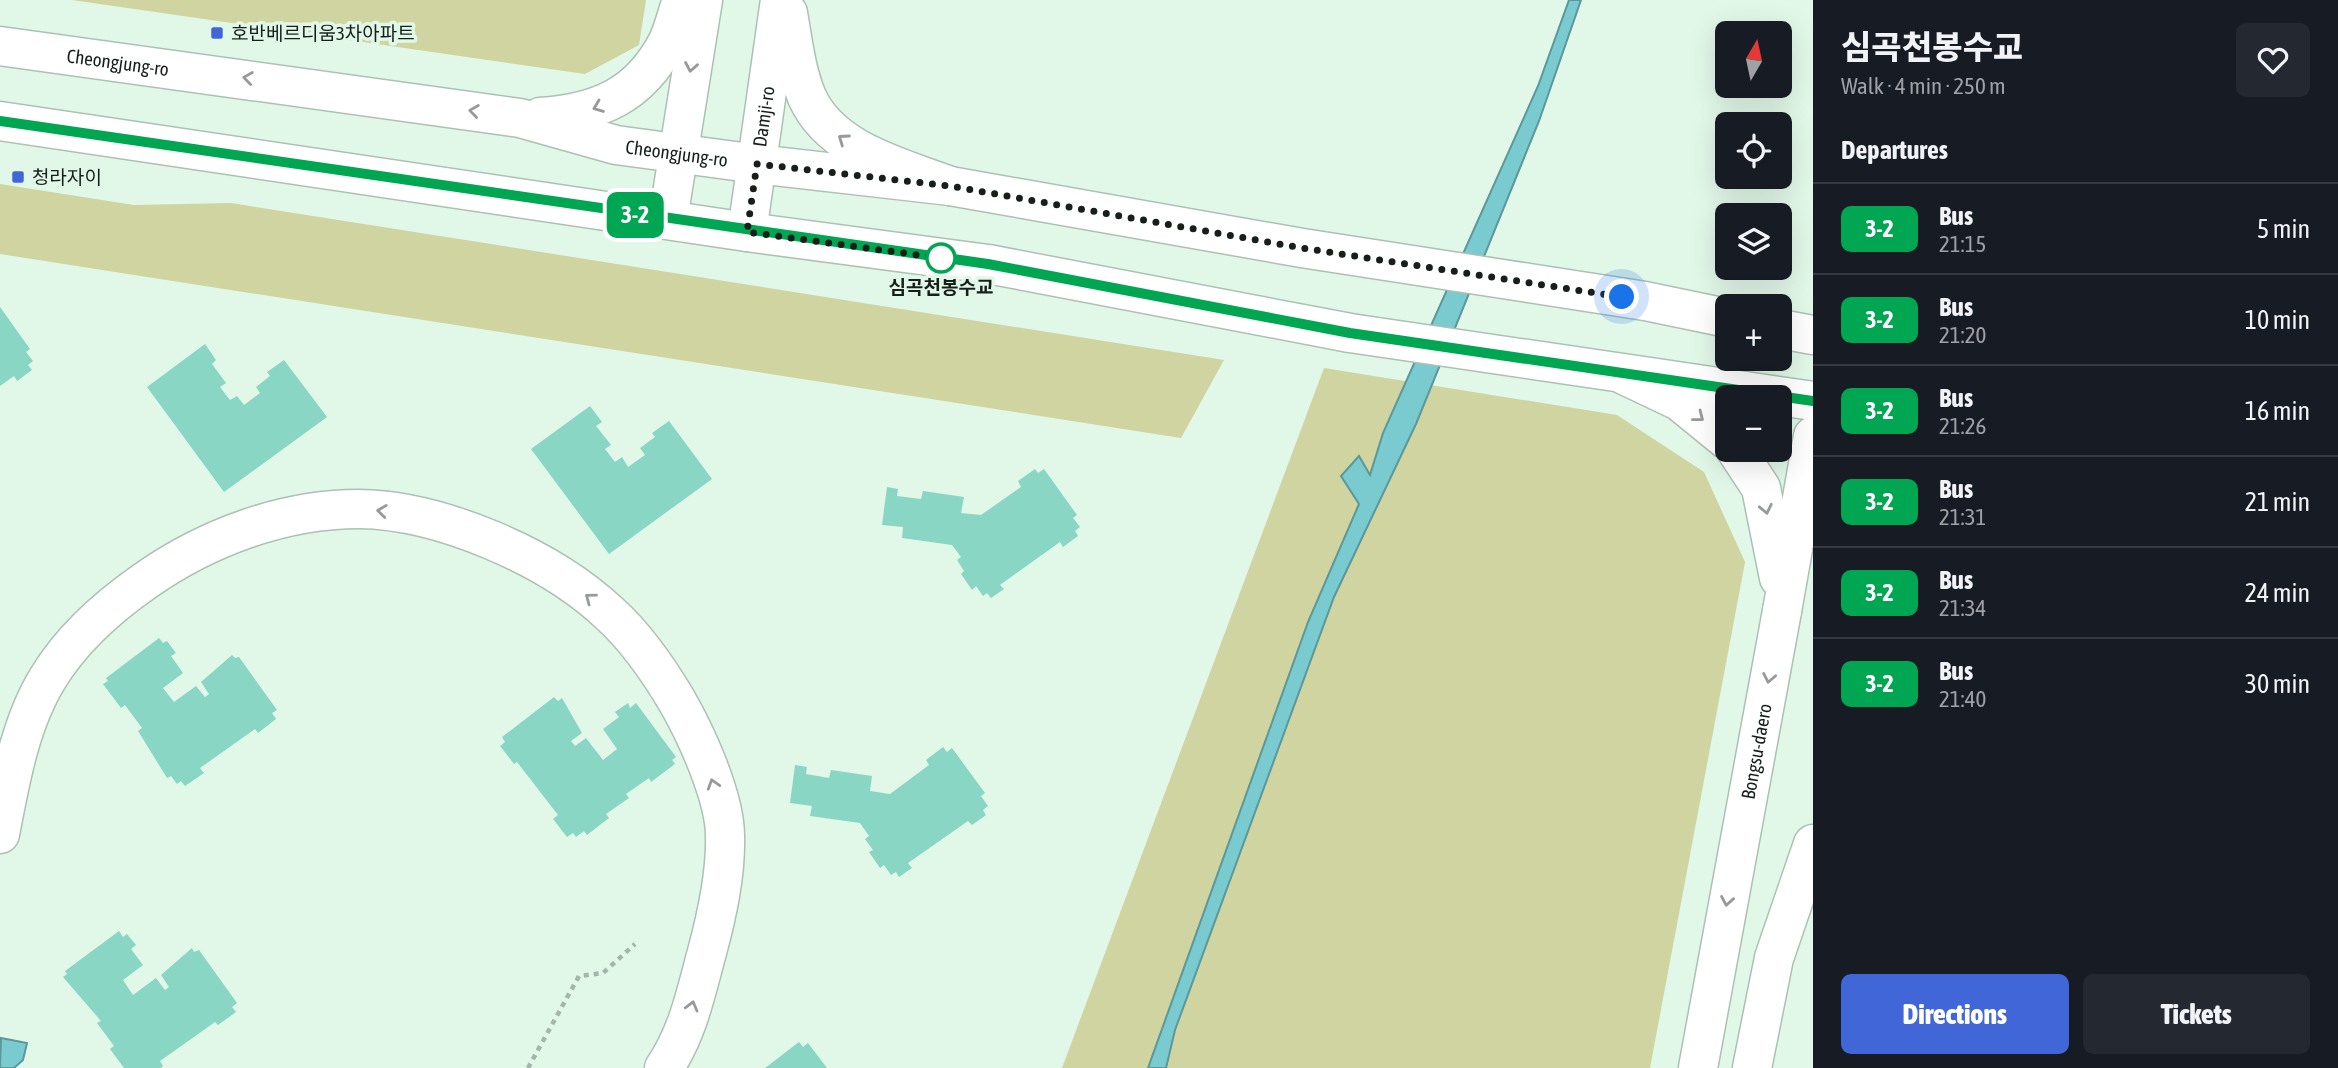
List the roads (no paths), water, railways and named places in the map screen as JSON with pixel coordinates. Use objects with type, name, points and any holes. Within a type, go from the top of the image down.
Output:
[{"type":"main road","points":[[520,118],[591,111],[621,96],[647,73],[668,41],[682,0]]},
{"type":"main road","points":[[668,219],[676,155],[703,0]]},
{"type":"main road","name":"Damji-ro","points":[[747,232],[779,0]]},
{"type":"main road","points":[[786,0],[799,74],[819,120],[843,141],[950,186]]},
{"type":"main road","name":"Cheongjung-ro","points":[[11,50],[244,78],[520,118],[616,145],[676,155],[950,186],[1370,258],[1577,290],[1715,316]]},
{"type":"main road","points":[[0,121],[747,232],[988,264],[1350,333],[1813,401]]},
{"type":"main road","points":[[1792,331],[1813,335]]},
{"type":"main road","points":[[1624,375],[1679,401],[1715,430]]},
{"type":"main road","name":"Bongsu-daero","points":[[1698,1068],[1813,436]]},
{"type":"main road","points":[[1743,462],[1761,488],[1776,559],[1782,611]]},
{"type":"main road","points":[[0,834],[10,785],[27,726],[47,679],[86,631],[122,597],[156,573],[188,553],[222,537],[265,523],[337,510],[412,515],[461,529],[505,547],[549,570],[609,612],[651,659],[692,727],[712,781],[726,833],[723,875],[715,922],[688,1022],[664,1068]]},
{"type":"main road","points":[[1752,1068],[1774,957],[1813,844]]},
{"type":"main road","points":[[1779,1068],[1813,862]]},
{"type":"water","points":[[1569,0],[1581,0],[1539,121],[1416,424],[1334,597],[1175,1030],[1166,1068],[1148,1068],[1308,622],[1359,504],[1341,476],[1359,456],[1370,475],[1383,433],[1538,86]]},
{"type":"water","points":[[1,1038],[27,1043],[23,1060],[14,1068],[0,1068]]},
{"type":"place","name":"호반베르디움3차아파트","points":[[217,33]]},
{"type":"place","name":"청라자이","points":[[18,177]]},
{"type":"place","name":"심곡천봉수교","points":[[941,258]]}]
